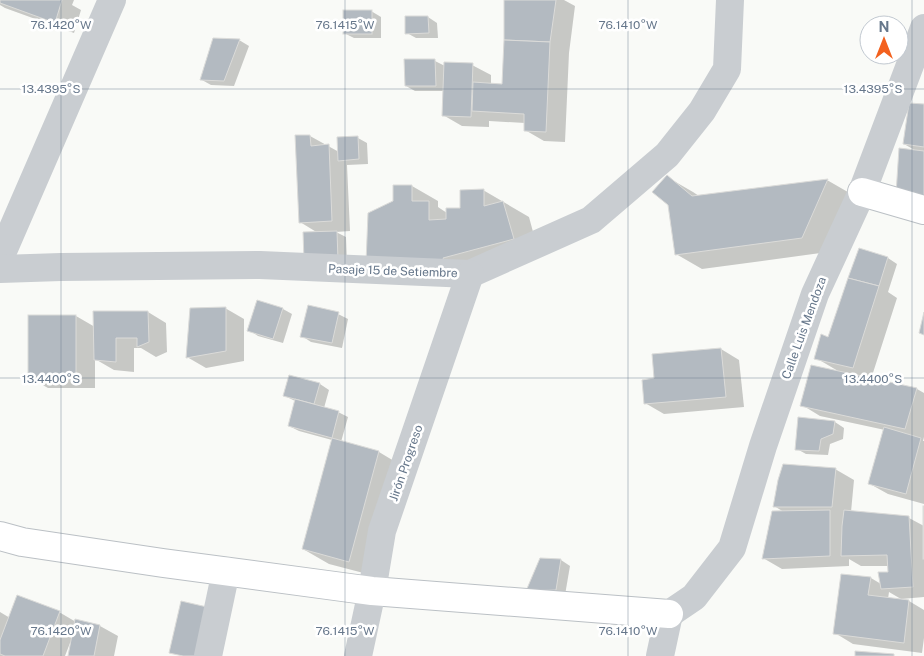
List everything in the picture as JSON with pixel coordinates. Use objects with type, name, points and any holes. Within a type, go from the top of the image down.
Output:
[{"type":"street","points":[[0,258],[112,0]]},
{"type":"street","name":"Pasaje 15 de Setiembre","points":[[0,269],[260,266],[470,274],[591,220],[667,155],[702,111],[727,68],[730,0]]},
{"type":"street","name":"Calle Luis Mendoza","points":[[669,614],[694,597],[732,548],[763,446],[815,294],[862,192],[924,28]]},
{"type":"street","points":[[862,192],[924,210]]},
{"type":"street","name":"Jirón Progreso","points":[[358,656],[382,531],[470,274]]},
{"type":"street","points":[[0,536],[22,542],[154,562],[372,591],[669,614],[660,656]]},
{"type":"street","points":[[208,656],[226,571]]},
{"type":"building","points":[[0,0],[62,0],[55,23],[0,3]]},
{"type":"building","points":[[504,0],[556,0],[550,42],[504,40]]},
{"type":"building","points":[[343,10],[372,10],[372,34],[343,34]]},
{"type":"building","points":[[405,16],[428,16],[429,33],[405,34]]},
{"type":"building","points":[[213,38],[240,39],[224,81],[200,80]]},
{"type":"building","points":[[504,40],[550,42],[546,132],[524,131],[524,114],[472,111],[473,82],[502,84]]},
{"type":"building","points":[[404,59],[435,59],[436,86],[405,86]]},
{"type":"building","points":[[444,62],[473,63],[471,117],[442,116]]},
{"type":"building","points":[[909,103],[924,104],[924,147],[903,144]]},
{"type":"building","points":[[295,135],[310,135],[311,146],[329,144],[332,221],[299,223]]},
{"type":"building","points":[[358,136],[359,159],[338,161],[337,137]]},
{"type":"building","points":[[899,148],[924,151],[924,203],[896,194]]},
{"type":"building","points":[[667,175],[692,196],[828,179],[802,238],[675,255],[668,205],[652,192]]},
{"type":"building","points":[[393,185],[412,185],[412,201],[429,201],[429,220],[446,219],[446,208],[460,208],[460,190],[484,189],[484,206],[503,201],[514,239],[443,258],[446,267],[366,263],[368,213],[393,201]]},
{"type":"building","points":[[337,231],[338,260],[304,261],[303,232]]},
{"type":"building","points":[[859,248],[888,257],[879,286],[848,278]]},
{"type":"building","points":[[848,278],[879,286],[853,368],[814,359],[821,334],[828,337]]},
{"type":"building","points":[[257,300],[283,308],[273,339],[247,331]]},
{"type":"building","points":[[308,305],[339,312],[332,343],[300,337]]},
{"type":"building","points":[[226,307],[226,351],[186,358],[190,308]]},
{"type":"building","points":[[93,311],[148,311],[149,342],[137,347],[137,338],[116,338],[116,362],[94,360]]},
{"type":"building","points":[[924,312],[924,335],[919,333]]},
{"type":"building","points":[[28,315],[76,315],[76,378],[28,378]]},
{"type":"building","points":[[721,348],[726,397],[644,404],[642,380],[654,378],[652,354]]},
{"type":"building","points":[[811,365],[917,388],[905,429],[800,406]]},
{"type":"building","points":[[289,375],[320,383],[314,404],[283,396]]},
{"type":"building","points":[[295,399],[339,411],[332,438],[288,426]]},
{"type":"building","points":[[798,417],[835,421],[833,434],[821,439],[819,451],[795,450]]},
{"type":"building","points":[[884,427],[921,438],[906,494],[868,484]]},
{"type":"building","points":[[332,438],[379,451],[349,562],[302,549]]},
{"type":"building","points":[[783,464],[836,468],[832,507],[773,507]]},
{"type":"building","points":[[924,506],[924,559],[923,559]]},
{"type":"building","points":[[830,510],[830,556],[762,559],[772,511]]},
{"type":"building","points":[[844,510],[909,516],[913,587],[881,589],[878,572],[888,572],[887,555],[841,556]]},
{"type":"building","points":[[540,558],[561,559],[556,590],[526,591]]},
{"type":"building","points":[[841,574],[871,577],[868,595],[909,600],[904,643],[833,634]]},
{"type":"building","points":[[17,595],[60,611],[43,656],[5,656],[0,654],[0,640]]},
{"type":"building","points":[[181,601],[207,607],[196,656],[169,653]]},
{"type":"building","points":[[75,619],[100,625],[94,656],[68,656]]},
{"type":"building","points":[[855,651],[894,654],[894,656],[855,656]]}]
